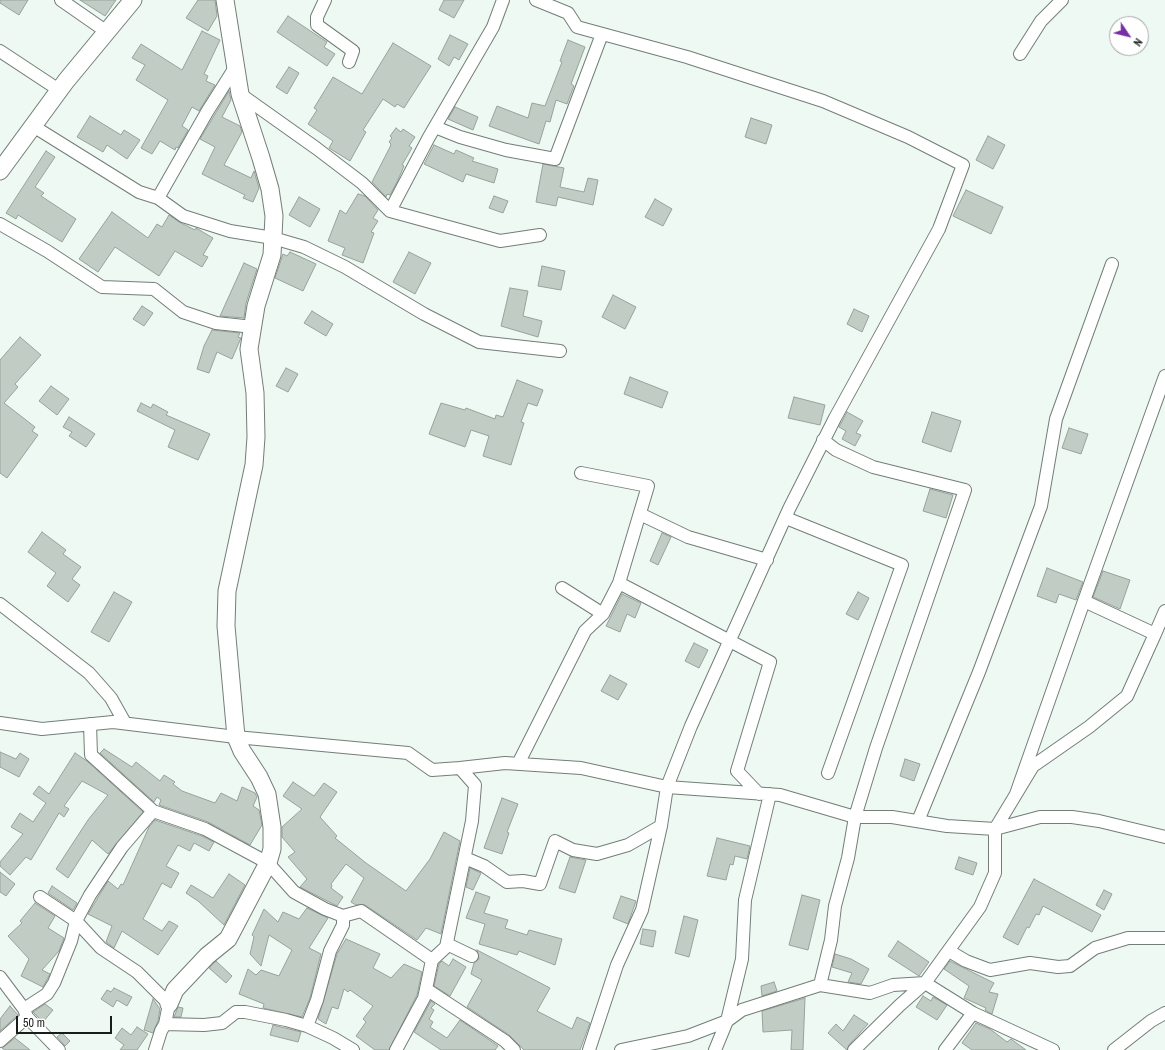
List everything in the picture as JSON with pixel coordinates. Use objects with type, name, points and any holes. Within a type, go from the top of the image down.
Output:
[{"type":"street","points":[[61,0],[107,32]]},
{"type":"street","points":[[0,171],[59,90],[133,0]]},
{"type":"street","points":[[154,1050],[165,1024],[169,1004],[175,990],[207,956],[228,939],[268,863],[272,849],[272,827],[267,794],[260,777],[242,751],[236,737],[226,626],[227,591],[254,465],[256,437],[255,393],[250,349],[256,306],[272,255],[274,216],[270,189],[240,94],[225,0]]},
{"type":"street","points":[[325,0],[317,17],[317,25],[353,51],[349,62]]},
{"type":"street","points":[[390,211],[435,127],[493,27],[503,0]]},
{"type":"street","points":[[536,0],[568,13],[577,28],[686,57],[823,101],[908,137],[963,165],[940,229],[823,440],[691,726],[667,788],[661,826],[642,910],[617,965],[589,1050]]},
{"type":"street","points":[[1020,54],[1041,21],[1062,0]]},
{"type":"street","points":[[435,127],[460,137],[506,150],[555,159],[602,34]]},
{"type":"street","points":[[0,51],[59,90]]},
{"type":"street","points":[[158,198],[207,112],[236,66]]},
{"type":"street","points":[[240,94],[362,183],[390,211],[500,241],[540,234]]},
{"type":"street","points":[[33,126],[139,192],[158,198],[183,216],[230,231],[273,238],[304,247],[345,267],[424,314],[479,342],[560,351]]},
{"type":"street","points":[[0,224],[47,251],[102,287],[154,289],[183,312],[216,323],[253,327]]},
{"type":"street","points":[[918,821],[979,672],[1042,506],[1056,419],[1112,264]]},
{"type":"street","points":[[1016,794],[1165,376]]},
{"type":"street","points":[[820,985],[831,940],[835,906],[848,858],[854,817],[876,748],[965,490],[873,467],[836,450],[823,440]]},
{"type":"street","points":[[518,764],[585,631],[603,614],[619,583],[648,486],[581,473]]},
{"type":"street","points":[[640,514],[688,537],[767,560]]},
{"type":"street","points":[[786,518],[902,565],[828,773]]},
{"type":"street","points":[[619,583],[770,662],[737,772],[764,794]]},
{"type":"street","points":[[562,588],[603,614]]},
{"type":"street","points":[[1084,601],[1155,634]]},
{"type":"street","points":[[0,604],[89,674],[111,698],[125,723]]},
{"type":"street","points":[[854,1050],[924,984],[980,907],[995,873],[995,829],[1016,794],[1034,766],[1089,727],[1128,696],[1165,611]]},
{"type":"street","points":[[0,723],[42,729],[90,724],[125,723],[236,737],[408,753],[432,770],[505,763],[581,768],[667,788],[780,795],[854,817],[892,817],[947,826],[995,829],[1040,817],[1072,817],[1099,821],[1165,837]]},
{"type":"street","points":[[90,724],[91,755],[153,811],[206,829],[268,863],[294,892],[325,909],[343,916],[361,911],[432,960]]},
{"type":"street","points":[[396,1050],[424,998],[432,960],[446,947],[447,944],[466,858],[472,821],[475,785],[460,768]]},
{"type":"street","points":[[715,1050],[727,1021],[742,959],[745,900],[764,794]]},
{"type":"street","points":[[0,1041],[26,1013],[47,994],[54,983],[71,941],[76,921],[90,894],[122,847],[153,811]]},
{"type":"street","points":[[466,858],[484,866],[507,882],[523,881],[540,884],[555,841],[573,850],[597,854],[628,845],[661,826]]},
{"type":"street","points":[[40,897],[76,921],[101,948],[137,972],[169,1004]]},
{"type":"street","points":[[307,1026],[317,1000],[330,951],[343,925],[343,916]]},
{"type":"street","points":[[948,951],[966,961],[990,970],[1030,963],[1058,967],[1070,966],[1095,948],[1128,938],[1165,938]]},
{"type":"street","points":[[447,944],[472,956]]},
{"type":"street","points":[[0,976],[26,1013],[59,1050]]},
{"type":"street","points":[[621,1050],[688,1036],[727,1021],[742,1010],[820,985],[870,993],[893,985],[924,984],[973,1013],[1047,1049]]},
{"type":"street","points":[[426,989],[505,1041],[514,1050]]},
{"type":"street","points":[[165,1024],[204,1025],[222,1023],[236,1012],[245,1012],[286,1020],[307,1026],[354,1050]]},
{"type":"street","points":[[945,1050],[973,1013]]},
{"type":"street","points":[[1114,1050],[1151,1021],[1165,1013]]},
{"type":"building","points":[[0,0],[28,0],[19,15],[0,3]]},
{"type":"building","points":[[80,0],[116,0],[105,16]]},
{"type":"building","points":[[198,0],[215,0],[217,16],[208,31],[186,18]]},
{"type":"building","points":[[444,0],[464,0],[454,18],[439,10]]},
{"type":"building","points":[[288,16],[327,42],[324,47],[335,54],[327,66],[277,32]]},
{"type":"building","points":[[202,31],[220,40],[204,74],[208,76],[206,81],[215,85],[199,111],[192,107],[182,126],[188,130],[178,148],[176,147],[175,150],[160,141],[152,154],[141,148],[168,100],[136,80],[145,65],[132,58],[141,44],[182,70]]},
{"type":"building","points":[[450,35],[468,44],[459,60],[454,57],[449,66],[438,59]]},
{"type":"building","points":[[568,40],[585,47],[571,84],[574,86],[567,104],[556,100],[550,122],[546,121],[539,144],[489,126],[497,106],[528,118],[532,103],[545,106],[562,62],[560,61]]},
{"type":"building","points":[[393,43],[431,66],[404,108],[397,104],[395,107],[383,99],[363,130],[366,132],[350,161],[329,148],[333,141],[308,124],[317,110],[314,108],[333,77],[362,94]]},
{"type":"building","points":[[289,67],[299,73],[287,94],[276,87]]},
{"type":"building","points":[[229,91],[231,100],[222,117],[240,126],[242,132],[224,165],[251,178],[254,171],[259,188],[253,202],[243,198],[245,195],[202,174],[215,147],[200,139]]},
{"type":"building","points":[[455,107],[478,117],[473,130],[448,119]]},
{"type":"building","points":[[90,116],[121,135],[124,130],[140,140],[127,159],[107,145],[103,152],[77,137]]},
{"type":"building","points":[[751,118],[772,125],[766,144],[745,137]]},
{"type":"building","points":[[396,128],[401,132],[403,129],[415,137],[409,146],[412,148],[402,165],[404,166],[397,182],[390,195],[387,194],[386,197],[372,182],[390,147],[391,144],[389,142],[392,138],[390,136]]},
{"type":"building","points":[[988,136],[1005,145],[993,169],[976,160]]},
{"type":"building","points":[[434,145],[454,154],[456,150],[474,158],[472,161],[498,169],[494,183],[466,174],[463,182],[424,164]]},
{"type":"building","points":[[46,151],[55,157],[35,187],[44,193],[41,196],[76,219],[62,242],[18,215],[16,219],[6,213]]},
{"type":"building","points":[[543,164],[564,168],[560,187],[584,192],[588,178],[598,180],[593,205],[558,197],[556,206],[536,202]]},
{"type":"building","points":[[966,190],[1003,207],[991,234],[953,216]]},
{"type":"building","points":[[358,194],[365,196],[378,210],[373,218],[378,221],[371,232],[374,233],[363,263],[342,255],[345,248],[328,241],[340,210],[346,214]]},
{"type":"building","points":[[494,196],[508,201],[503,213],[489,208]]},
{"type":"building","points":[[299,197],[320,209],[310,227],[289,215]]},
{"type":"building","points":[[655,199],[672,209],[663,226],[645,217]]},
{"type":"building","points":[[112,212],[148,238],[157,224],[162,227],[169,215],[179,222],[195,230],[196,228],[213,238],[203,255],[208,257],[202,267],[175,251],[159,276],[115,247],[98,272],[79,259]]},
{"type":"building","points":[[290,252],[316,264],[303,291],[275,278],[283,254],[287,256]]},
{"type":"building","points":[[409,252],[431,263],[415,294],[393,282]]},
{"type":"building","points":[[244,263],[257,269],[246,303],[244,318],[220,316]]},
{"type":"building","points":[[542,266],[565,271],[561,290],[538,286]]},
{"type":"building","points":[[510,288],[528,291],[523,316],[542,321],[538,337],[501,326]]},
{"type":"building","points":[[613,295],[636,307],[625,329],[602,317]]},
{"type":"building","points":[[142,306],[153,313],[144,326],[133,319]]},
{"type":"building","points":[[854,309],[869,316],[862,332],[847,324]]},
{"type":"building","points":[[312,311],[333,324],[326,336],[304,323]]},
{"type":"building","points":[[212,330],[240,333],[238,337],[241,338],[232,359],[217,352],[209,373],[197,369],[204,346]]},
{"type":"building","points":[[20,337],[41,355],[15,384],[18,387],[4,403],[35,427],[32,431],[38,435],[7,478],[0,473],[0,360]]},
{"type":"building","points":[[286,368],[298,374],[288,392],[276,386]]},
{"type":"building","points":[[630,377],[668,392],[662,408],[624,394]]},
{"type":"building","points":[[517,380],[543,390],[537,406],[528,403],[521,422],[524,423],[511,465],[483,456],[489,436],[471,430],[465,447],[429,434],[441,403],[465,410],[466,408],[495,419],[496,415],[503,417]]},
{"type":"building","points":[[51,386],[69,399],[57,415],[39,401]]},
{"type":"building","points":[[794,397],[825,405],[820,425],[788,418]]},
{"type":"building","points":[[141,403],[151,408],[153,404],[168,412],[166,415],[210,434],[198,460],[168,447],[175,430],[137,411]]},
{"type":"building","points":[[847,412],[863,421],[856,433],[861,435],[855,446],[842,439],[846,431],[839,427]]},
{"type":"building","points":[[932,412],[961,421],[951,452],[922,442]]},
{"type":"building","points":[[69,417],[95,434],[86,447],[69,436],[72,432],[63,427]]},
{"type":"building","points":[[1069,428],[1088,434],[1081,454],[1062,448]]},
{"type":"building","points":[[930,489],[953,495],[946,518],[923,511]]},
{"type":"building","points":[[42,532],[66,550],[63,554],[81,567],[72,579],[80,585],[68,602],[47,586],[56,573],[28,552]]},
{"type":"building","points":[[662,533],[671,537],[658,565],[650,561]]},
{"type":"building","points":[[1047,568],[1083,582],[1076,600],[1059,594],[1056,603],[1037,596]]},
{"type":"building","points":[[1103,571],[1130,580],[1120,609],[1093,597]]},
{"type":"building","points":[[114,592],[132,602],[109,642],[91,632]]},
{"type":"building","points":[[858,592],[869,598],[858,620],[846,614]]},
{"type":"building","points":[[622,594],[641,603],[635,618],[627,614],[620,632],[606,626]]},
{"type":"building","points":[[694,643],[708,650],[699,668],[685,661]]},
{"type":"building","points":[[610,675],[627,684],[618,700],[601,691]]},
{"type":"building","points":[[104,749],[132,767],[136,762],[160,781],[164,775],[175,782],[173,784],[182,791],[215,803],[221,793],[237,801],[242,787],[255,793],[257,797],[253,806],[259,810],[262,825],[250,845],[208,822],[159,805],[161,800],[157,797],[154,802],[100,753]]},
{"type":"building","points":[[0,752],[16,759],[20,753],[29,759],[19,777],[0,767]]},
{"type":"building","points":[[75,753],[87,761],[143,812],[108,854],[92,840],[68,878],[56,869],[88,820],[108,795],[82,781],[64,806],[69,809],[64,817],[59,813],[31,860],[26,857],[10,875],[0,866],[0,862],[23,834],[11,827],[20,813],[33,822],[46,803],[33,794],[39,786],[49,794]]},
{"type":"building","points":[[905,759],[920,764],[914,781],[900,776]]},
{"type":"building","points":[[293,782],[314,796],[324,783],[337,792],[320,817],[337,836],[335,838],[366,863],[406,891],[430,859],[444,832],[460,841],[441,934],[426,928],[417,940],[365,905],[356,905],[351,902],[364,878],[346,864],[331,884],[331,888],[343,897],[337,906],[300,887],[307,879],[288,857],[295,852],[282,837],[282,827],[302,809],[283,796]]},
{"type":"building","points":[[502,798],[518,804],[507,832],[509,833],[502,854],[484,848]]},
{"type":"building","points":[[155,820],[202,836],[214,842],[209,851],[194,843],[190,851],[178,845],[166,866],[179,873],[171,888],[162,883],[143,919],[162,931],[169,921],[178,926],[158,955],[122,931],[114,948],[106,942],[112,926],[88,914],[108,881],[118,889],[121,884],[123,885],[149,827]]},
{"type":"building","points":[[717,838],[750,846],[747,859],[735,856],[733,865],[730,864],[726,880],[707,876]]},
{"type":"building","points":[[570,857],[586,860],[575,893],[559,888]]},
{"type":"building","points":[[959,857],[977,863],[973,875],[955,869]]},
{"type":"building","points":[[470,868],[481,873],[473,890],[466,887]]},
{"type":"building","points":[[0,872],[15,884],[6,896],[0,892]]},
{"type":"building","points":[[229,874],[245,885],[224,925],[198,901],[186,893],[191,885],[213,898]]},
{"type":"building","points":[[1034,879],[1101,915],[1092,932],[1043,906],[1039,915],[1036,914],[1029,928],[1027,927],[1018,945],[1003,937]]},
{"type":"building","points":[[52,886],[77,903],[73,910],[48,893]]},
{"type":"building","points":[[1104,890],[1112,894],[1104,910],[1096,905]]},
{"type":"building","points":[[476,892],[490,897],[484,913],[508,920],[505,928],[527,935],[529,930],[562,939],[555,965],[519,951],[517,955],[479,944],[485,924],[466,918]]},
{"type":"building","points":[[802,895],[820,900],[808,950],[789,945]]},
{"type":"building","points":[[621,896],[636,901],[628,924],[613,918]]},
{"type":"building","points":[[35,903],[55,916],[48,928],[64,938],[59,951],[42,970],[50,974],[43,987],[21,976],[29,959],[8,936],[22,923],[20,921]]},
{"type":"building","points":[[307,908],[328,918],[309,948],[321,954],[310,998],[302,1017],[263,1008],[264,1004],[239,994],[248,969],[256,975],[261,970],[279,976],[292,950],[269,935],[261,966],[250,954],[254,937],[252,935],[264,909],[278,922],[283,912],[299,919]]},
{"type":"building","points":[[684,916],[698,920],[689,957],[675,953]]},
{"type":"building","points":[[643,929],[656,931],[653,947],[640,944]]},
{"type":"building","points":[[346,939],[380,954],[373,968],[391,978],[404,964],[422,972],[417,995],[389,1050],[375,1050],[356,1036],[366,1022],[363,1019],[373,1006],[350,990],[348,992],[344,989],[338,1009],[332,1007],[326,1024],[318,1019],[337,954]]},
{"type":"building","points":[[898,941],[929,962],[919,976],[888,956]]},
{"type":"building","points":[[477,950],[550,988],[537,1011],[572,1029],[577,1017],[590,1023],[580,1050],[524,1050],[509,1035],[467,1007],[482,980],[471,974],[474,963],[479,959]]},
{"type":"building","points":[[835,954],[851,959],[869,969],[861,984],[848,982],[852,973],[832,967]]},
{"type":"building","points":[[453,959],[466,967],[450,996],[434,986],[439,964],[442,961],[449,966]]},
{"type":"building","points":[[216,961],[232,976],[226,983],[209,968]]},
{"type":"building","points":[[950,961],[994,983],[989,992],[998,994],[992,1014],[985,1010],[986,1008],[964,998],[969,986],[944,969]]},
{"type":"building","points":[[774,982],[777,991],[762,996],[761,986]]},
{"type":"building","points":[[114,988],[132,997],[127,1006],[117,1000],[113,1007],[101,999],[107,990],[111,992]]},
{"type":"building","points":[[923,996],[931,1001],[933,997],[947,1005],[937,1020],[916,1007]]},
{"type":"building","points":[[805,998],[803,1050],[791,1050],[792,1030],[763,1032],[762,1011]]},
{"type":"building","points":[[153,999],[160,1009],[158,1021],[153,1033],[144,1030]]},
{"type":"building","points":[[431,1001],[435,1004],[431,1008],[434,1010],[429,1019],[433,1022],[430,1027],[447,1038],[460,1020],[498,1046],[495,1050],[441,1050],[414,1032]]},
{"type":"building","points":[[45,1004],[53,1010],[43,1022],[33,1012]]},
{"type":"building","points":[[10,1006],[18,1015],[0,1031],[0,1019]]},
{"type":"building","points":[[178,1007],[183,1008],[181,1017],[174,1017]]},
{"type":"building","points":[[854,1015],[868,1024],[849,1045],[847,1050],[828,1033],[836,1024],[843,1031]]},
{"type":"building","points":[[976,1023],[990,1029],[1007,1042],[1011,1039],[1026,1050],[972,1050],[962,1043]]},
{"type":"building","points":[[273,1025],[301,1032],[298,1042],[270,1035]]},
{"type":"building","points":[[137,1027],[148,1034],[137,1050],[120,1050],[124,1045],[115,1038],[122,1028],[131,1035]]},
{"type":"building","points":[[62,1033],[70,1041],[65,1046],[57,1037]]},
{"type":"building","points":[[15,1038],[30,1050],[5,1050],[2,1048]]}]
